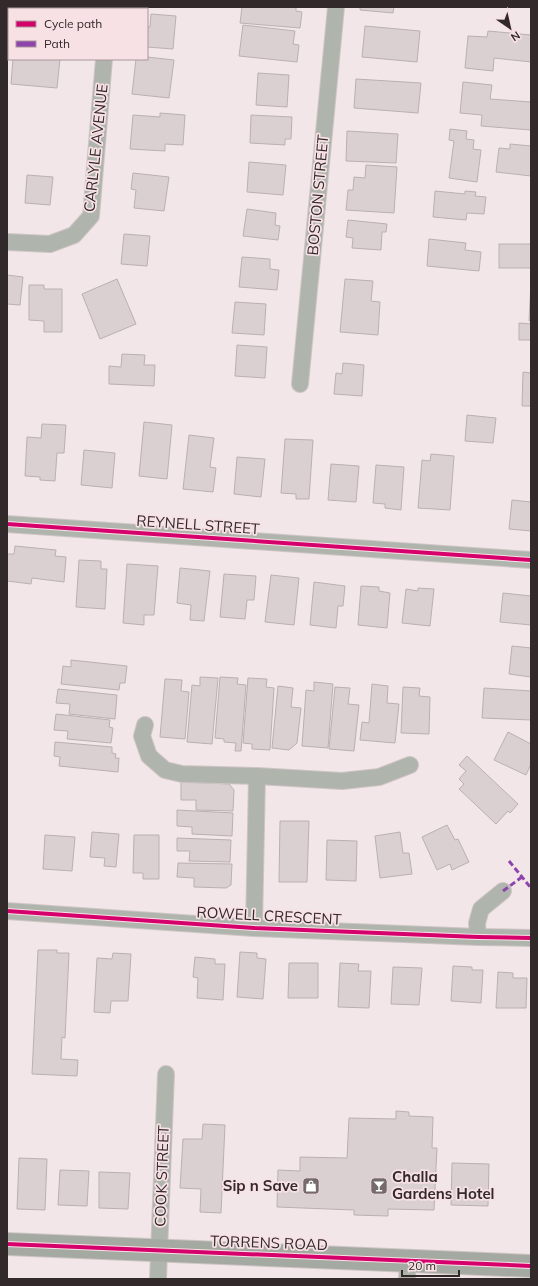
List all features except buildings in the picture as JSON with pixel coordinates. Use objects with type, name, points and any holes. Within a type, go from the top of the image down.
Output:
[{"type":"main road","name":"TORRENS ROAD","points":[[7,1244],[159,1251],[408,1270],[531,1266]]},
{"type":"street","name":"BOSTON STREET","points":[[300,384],[336,7]]},
{"type":"street","name":"CARLYLE AVENUE","points":[[7,242],[50,244],[74,235],[91,216],[104,60]]},
{"type":"street","name":"REYNELL STREET","points":[[7,524],[531,560]]},
{"type":"street","points":[[145,725],[142,736],[149,756],[165,770],[182,774],[257,776],[342,781],[378,777],[410,765]]},
{"type":"street","points":[[254,928],[257,776]]},
{"type":"street","points":[[478,937],[477,923],[481,909],[503,891]]},
{"type":"street","name":"ROWELL CRESCENT","points":[[7,911],[254,928],[531,938]]},
{"type":"street","name":"COOK STREET","points":[[158,1279],[166,1074]]},
{"type":"marked path","points":[[509,861],[531,888]]},
{"type":"marked path","points":[[503,891],[522,877]]},
{"type":"cycle path","points":[[7,524],[531,560]]},
{"type":"cycle path","points":[[7,911],[254,928],[531,938]]},
{"type":"cycle path","points":[[7,1244],[531,1266]]},
{"type":"place","name":"Sip n Save","points":[[311,1186]]},
{"type":"place","name":"Challa Gardens Hotel","points":[[379,1186]]}]
